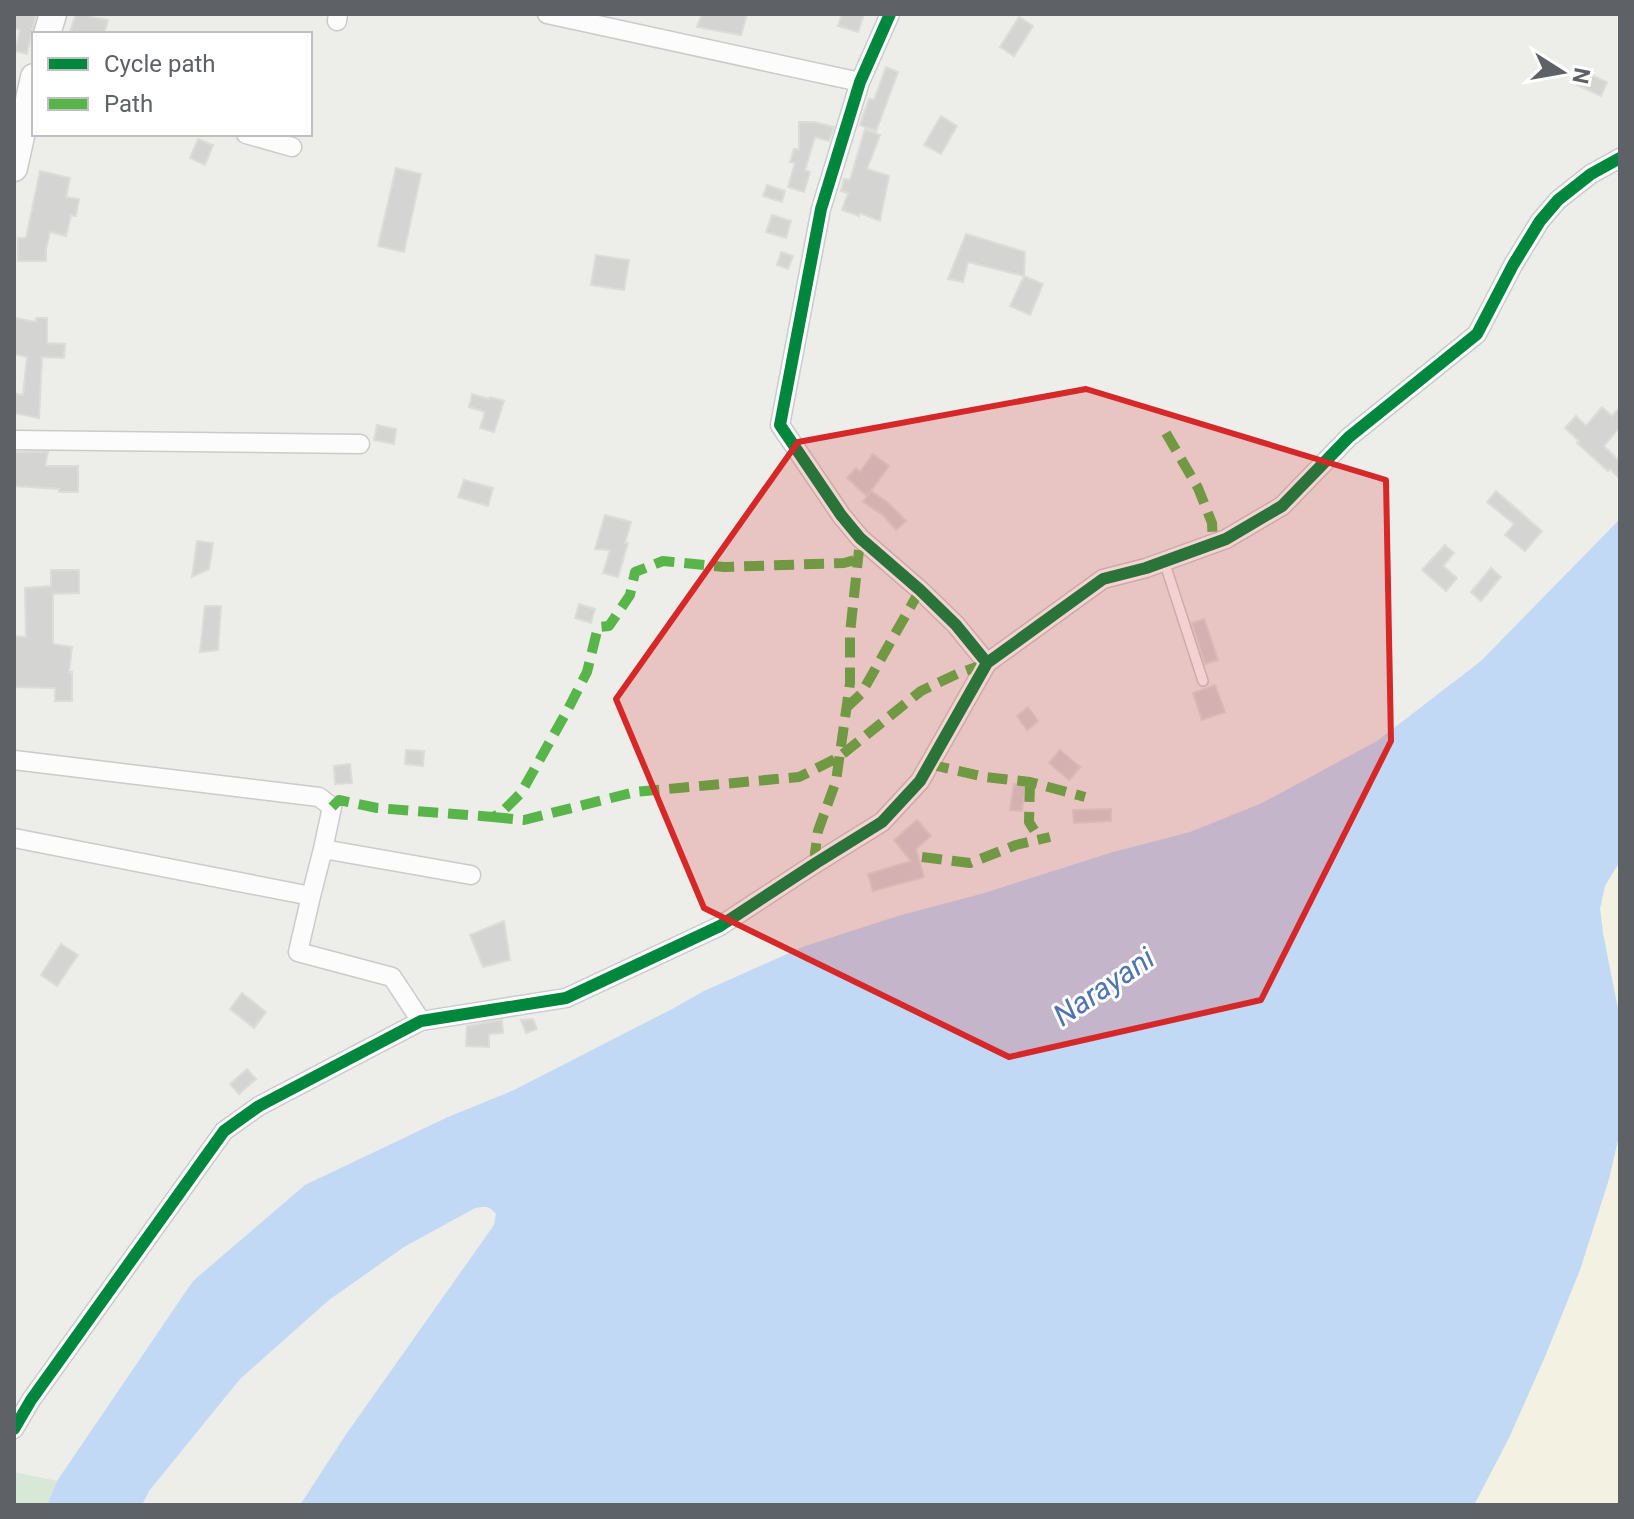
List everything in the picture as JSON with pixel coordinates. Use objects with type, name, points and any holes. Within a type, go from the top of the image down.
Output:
[{"type":"street","points":[[547,14],[860,82]]},
{"type":"street","points":[[890,14],[860,82],[821,209],[780,425],[860,538],[956,625],[987,663]]},
{"type":"street","points":[[14,168],[32,86]]},
{"type":"street","points":[[253,136],[292,147]]},
{"type":"street","points":[[14,1429],[31,1400],[224,1131],[259,1106],[421,1021],[566,998],[720,926],[882,822],[920,781],[987,663],[1103,579],[1226,539],[1282,506],[1349,437],[1477,334],[1540,221],[1558,200],[1591,174],[1620,158]]},
{"type":"street","points":[[14,440],[360,444]]},
{"type":"street","points":[[14,760],[319,797],[332,807],[298,952],[392,977],[421,1021]]},
{"type":"street","points":[[14,838],[311,896]]},
{"type":"street","points":[[323,849],[471,875]]},
{"type":"lane","points":[[1164,561],[1203,681]]},
{"type":"highlighted area","points":[[1086,389],[1386,480],[1391,741],[1261,1000],[1009,1057],[704,908],[616,699],[798,442]]},
{"type":"green space","points":[[14,1472],[57,1481],[47,1505],[14,1505]]},
{"type":"sand","points":[[1620,861],[1620,1019],[1603,937],[1601,904],[1604,889]]},
{"type":"sand","points":[[1620,1128],[1620,1505],[1475,1505],[1524,1403],[1568,1299],[1605,1191]]},
{"type":"water","name":"Narayani","points":[[1620,519],[1620,861],[1605,886],[1600,908],[1620,1019],[1619,1136],[1609,1179],[1580,1270],[1509,1438],[1474,1505],[300,1505],[494,1225],[496,1214],[484,1207],[475,1208],[404,1247],[329,1300],[240,1379],[149,1491],[142,1505],[47,1505],[57,1481],[193,1281],[305,1185],[448,1117],[514,1090],[704,991],[805,946],[1113,852],[1190,832],[1262,803],[1377,741],[1481,661]]},
{"type":"building","points":[[14,14],[36,14],[27,54],[15,51],[20,30],[14,28]]},
{"type":"building","points":[[76,14],[93,14],[91,17],[108,20],[105,32],[70,32]]},
{"type":"building","points":[[702,14],[747,14],[741,35],[697,27]]},
{"type":"building","points":[[842,14],[864,14],[858,32],[838,26]]},
{"type":"building","points":[[1019,17],[1033,26],[1014,56],[1000,47]]},
{"type":"building","points":[[886,67],[898,72],[876,131],[860,125],[869,99],[874,100]]},
{"type":"building","points":[[1584,72],[1607,82],[1601,96],[1577,85]]},
{"type":"building","points":[[941,116],[957,126],[941,154],[924,145]]},
{"type":"building","points":[[799,122],[834,127],[829,141],[815,137],[805,170],[810,172],[804,192],[788,187],[795,163],[790,162],[794,149],[799,150]]},
{"type":"building","points":[[865,129],[880,135],[867,169],[889,176],[880,221],[842,210],[848,193],[841,191],[844,179],[850,180]]},
{"type":"building","points":[[198,139],[213,145],[205,165],[190,158]]},
{"type":"building","points":[[396,168],[421,174],[404,252],[378,246]]},
{"type":"building","points":[[40,171],[70,178],[66,197],[79,199],[76,216],[71,215],[66,236],[50,232],[46,261],[18,261],[18,238],[26,238]]},
{"type":"building","points":[[767,185],[785,191],[782,202],[763,196]]},
{"type":"building","points":[[772,215],[791,221],[786,238],[766,232]]},
{"type":"building","points":[[966,234],[1025,252],[1024,276],[968,262],[963,282],[948,279]]},
{"type":"building","points":[[781,252],[793,256],[788,269],[777,265]]},
{"type":"building","points":[[596,255],[629,260],[624,290],[591,285]]},
{"type":"building","points":[[1024,276],[1043,284],[1030,315],[1010,306]]},
{"type":"building","points":[[15,318],[36,322],[36,318],[47,318],[47,343],[65,344],[64,358],[42,357],[39,418],[14,413],[14,393],[23,395],[27,357],[14,354]]},
{"type":"building","points":[[472,394],[504,401],[494,432],[480,428],[485,412],[469,407]]},
{"type":"building","points":[[1602,407],[1612,416],[1620,407],[1620,427],[1604,446],[1620,462],[1620,479],[1577,443],[1579,441],[1565,428],[1576,416],[1586,426]]},
{"type":"building","points":[[377,425],[396,429],[394,444],[374,440]]},
{"type":"building","points":[[14,452],[48,452],[45,466],[78,466],[78,492],[14,486]]},
{"type":"building","points":[[873,454],[889,466],[867,496],[847,478],[856,468],[860,472]]},
{"type":"building","points":[[464,480],[493,488],[488,506],[458,497]]},
{"type":"building","points":[[871,491],[906,521],[896,530],[883,515],[863,502]]},
{"type":"building","points":[[1496,491],[1542,531],[1525,551],[1505,535],[1514,524],[1487,502]]},
{"type":"building","points":[[605,515],[631,522],[618,577],[603,573],[610,550],[595,549]]},
{"type":"building","points":[[197,541],[213,543],[209,569],[192,577]]},
{"type":"building","points":[[1445,545],[1454,553],[1443,566],[1457,578],[1446,591],[1422,570]]},
{"type":"building","points":[[1491,568],[1501,577],[1481,601],[1471,592]]},
{"type":"building","points":[[51,570],[79,570],[79,593],[53,594],[53,644],[72,647],[69,672],[72,672],[72,701],[55,701],[55,688],[14,687],[14,636],[26,637],[25,588],[51,586]]},
{"type":"building","points":[[579,604],[595,609],[591,623],[575,618]]},
{"type":"building","points":[[205,606],[221,606],[218,650],[200,652]]},
{"type":"building","points":[[1204,619],[1218,660],[1205,664],[1192,623]]},
{"type":"building","points":[[1215,685],[1225,712],[1202,720],[1193,693]]},
{"type":"building","points":[[1028,707],[1038,721],[1027,730],[1017,716]]},
{"type":"building","points":[[406,750],[424,751],[423,766],[405,764]]},
{"type":"building","points":[[1060,750],[1080,767],[1069,780],[1049,763]]},
{"type":"building","points":[[350,764],[352,783],[335,784],[334,766]]},
{"type":"building","points":[[1014,784],[1026,786],[1022,811],[1010,810]]},
{"type":"building","points":[[1111,809],[1111,821],[1074,823],[1073,810]]},
{"type":"building","points":[[917,820],[931,836],[916,849],[924,877],[873,891],[868,874],[911,861],[894,840]]},
{"type":"building","points":[[504,921],[510,960],[483,967],[470,935]]},
{"type":"building","points":[[61,944],[78,955],[57,986],[41,975]]},
{"type":"building","points":[[242,993],[266,1012],[254,1028],[230,1009]]},
{"type":"building","points":[[533,1019],[537,1029],[526,1033],[521,1020]]},
{"type":"building","points":[[502,1020],[503,1033],[489,1034],[489,1047],[466,1046],[467,1026]]},
{"type":"building","points":[[247,1069],[256,1079],[239,1094],[230,1084]]},
{"type":"marked path","points":[[1166,433],[1198,488],[1212,523],[1213,543]]},
{"type":"marked path","points":[[816,863],[818,831],[836,781],[850,683],[850,633],[859,550]]},
{"type":"marked path","points":[[332,807],[339,800],[377,808],[493,817],[501,813],[521,793],[567,711],[587,672],[598,627],[609,626],[630,595],[635,572],[663,561],[724,567],[844,563],[859,559]]},
{"type":"marked path","points":[[846,708],[861,694],[920,590]]},
{"type":"marked path","points":[[493,817],[524,820],[635,792],[799,777],[839,757],[921,691],[987,663]]},
{"type":"marked path","points":[[929,764],[985,777],[1030,782],[1085,797]]},
{"type":"marked path","points":[[1030,782],[1029,822],[1039,838]]},
{"type":"marked path","points":[[922,857],[970,863],[1016,845],[1050,837]]},
{"type":"cycle path","points":[[890,14],[860,82],[821,209],[780,425],[860,538],[956,625],[987,663]]},
{"type":"cycle path","points":[[14,1429],[31,1400],[224,1131],[259,1106],[421,1021],[566,998],[720,926],[882,822],[920,781],[987,663],[1103,579],[1146,568],[1226,539],[1282,506],[1349,437],[1477,334],[1540,221],[1558,200],[1591,174],[1620,158]]}]
